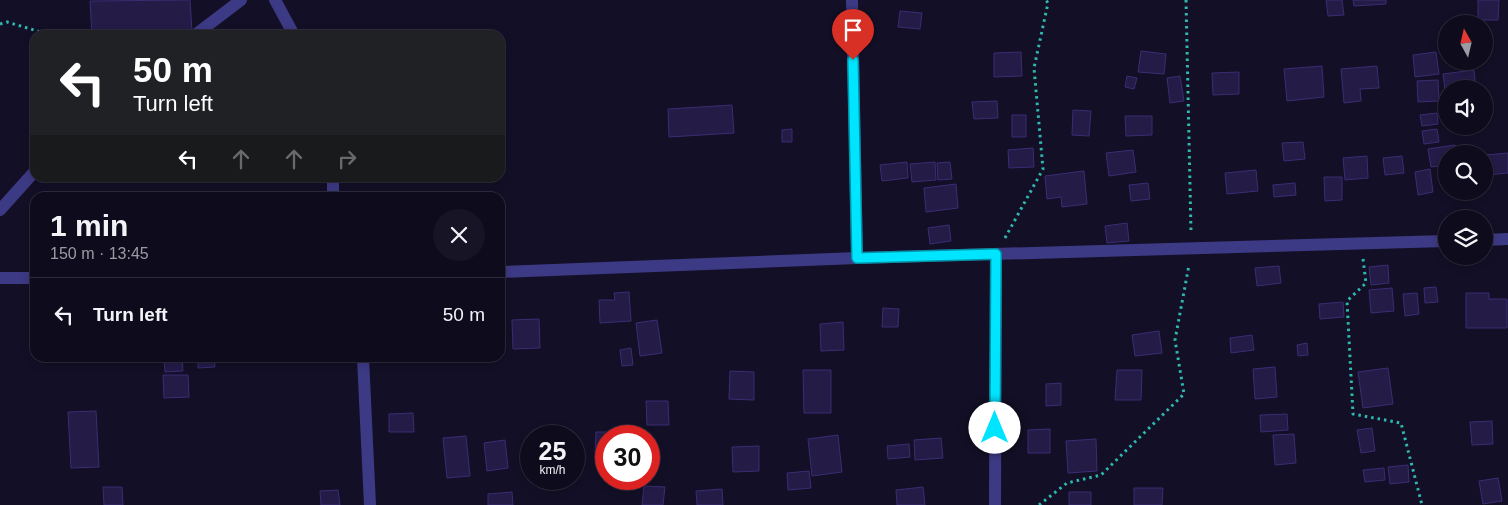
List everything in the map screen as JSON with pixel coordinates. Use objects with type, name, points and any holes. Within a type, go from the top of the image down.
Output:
[{"type":"street","points":[[202,30],[241,0]]},
{"type":"street","points":[[275,0],[291,30]]},
{"type":"street","points":[[852,0],[857,258]]},
{"type":"street","points":[[0,210],[30,177]]},
{"type":"street","points":[[1493,240],[1508,239]]},
{"type":"street","points":[[505,272],[857,258],[1438,241]]},
{"type":"street","points":[[995,505],[996,254]]},
{"type":"street","points":[[0,278],[30,278]]},
{"type":"street","points":[[363,362],[370,505]]},
{"type":"path","points":[[996,254],[1043,169],[1034,68],[1048,3],[1046,0]]},
{"type":"path","points":[[1039,505],[1067,483],[1100,475],[1184,394],[1175,340],[1192,249],[1186,0]]},
{"type":"path","points":[[0,18],[34,30]]},
{"type":"path","points":[[0,24],[7,22]]},
{"type":"path","points":[[1361,244],[1366,283],[1347,301],[1353,414],[1401,423],[1422,505]]},
{"type":"building","points":[[190,0],[192,30],[92,30],[90,1]]},
{"type":"building","points":[[1326,0],[1342,0],[1344,15],[1328,16]]},
{"type":"building","points":[[1353,0],[1386,0],[1386,4],[1354,6]]},
{"type":"building","points":[[1478,0],[1499,0],[1498,20],[1493,20],[1493,15],[1478,15]]},
{"type":"building","points":[[900,11],[922,13],[920,29],[898,27]]},
{"type":"building","points":[[1141,51],[1166,54],[1164,74],[1138,72]]},
{"type":"building","points":[[1021,52],[1022,76],[994,77],[994,53]]},
{"type":"building","points":[[1436,52],[1439,74],[1415,77],[1413,55]]},
{"type":"building","points":[[1322,66],[1324,97],[1287,101],[1284,69]]},
{"type":"building","points":[[1377,66],[1379,88],[1360,89],[1361,101],[1344,103],[1341,69]]},
{"type":"building","points":[[1474,70],[1475,80],[1444,80],[1443,74]]},
{"type":"building","points":[[1239,72],[1239,94],[1213,95],[1212,73]]},
{"type":"building","points":[[1127,76],[1137,78],[1134,89],[1125,87]]},
{"type":"building","points":[[1180,76],[1184,101],[1170,103],[1167,78]]},
{"type":"building","points":[[1438,80],[1438,101],[1418,102],[1417,81]]},
{"type":"building","points":[[997,101],[998,118],[974,119],[972,102]]},
{"type":"building","points":[[732,105],[734,133],[669,137],[668,109]]},
{"type":"building","points":[[1073,110],[1091,111],[1089,136],[1072,135]]},
{"type":"building","points":[[1437,113],[1438,124],[1422,126],[1420,115]]},
{"type":"building","points":[[1012,115],[1026,115],[1026,137],[1012,137]]},
{"type":"building","points":[[1125,116],[1152,116],[1152,135],[1126,136]]},
{"type":"building","points":[[792,129],[792,142],[782,142],[782,130]]},
{"type":"building","points":[[1437,129],[1439,142],[1424,144],[1422,131]]},
{"type":"building","points":[[1303,142],[1305,159],[1284,161],[1282,143]]},
{"type":"building","points":[[1033,148],[1034,167],[1009,168],[1008,150]]},
{"type":"building","points":[[1438,148],[1438,166],[1431,167],[1428,149]]},
{"type":"building","points":[[1133,150],[1136,172],[1109,176],[1106,153]]},
{"type":"building","points":[[1508,153],[1508,173],[1493,174],[1493,154]]},
{"type":"building","points":[[1367,156],[1368,178],[1345,180],[1343,158]]},
{"type":"building","points":[[1402,156],[1404,173],[1385,175],[1383,158]]},
{"type":"building","points":[[907,162],[908,178],[882,181],[880,165]]},
{"type":"building","points":[[935,162],[936,180],[912,182],[910,164]]},
{"type":"building","points":[[950,162],[952,179],[938,180],[937,163]]},
{"type":"building","points":[[1430,169],[1433,192],[1418,195],[1415,172]]},
{"type":"building","points":[[1256,170],[1258,191],[1227,194],[1225,173]]},
{"type":"building","points":[[1084,171],[1087,204],[1062,207],[1061,197],[1047,199],[1045,176]]},
{"type":"building","points":[[1324,177],[1342,177],[1342,200],[1325,201]]},
{"type":"building","points":[[1148,183],[1150,199],[1131,201],[1129,185]]},
{"type":"building","points":[[1295,183],[1296,195],[1274,197],[1273,185]]},
{"type":"building","points":[[956,184],[958,208],[926,212],[924,188]]},
{"type":"building","points":[[1127,223],[1129,241],[1107,243],[1105,226]]},
{"type":"building","points":[[949,225],[951,241],[930,244],[928,228]]},
{"type":"building","points":[[1388,265],[1389,283],[1371,285],[1369,267]]},
{"type":"building","points":[[1279,266],[1281,283],[1257,286],[1255,268]]},
{"type":"building","points":[[1436,287],[1438,302],[1425,303],[1424,288]]},
{"type":"building","points":[[1392,288],[1394,311],[1371,313],[1369,290]]},
{"type":"building","points":[[629,292],[631,321],[600,323],[599,300],[615,300],[614,293]]},
{"type":"building","points":[[1417,293],[1419,314],[1405,316],[1403,294]]},
{"type":"building","points":[[1466,293],[1489,293],[1489,299],[1507,299],[1507,328],[1466,328]]},
{"type":"building","points":[[1343,302],[1344,317],[1320,319],[1319,304]]},
{"type":"building","points":[[883,308],[899,309],[898,327],[882,327]]},
{"type":"building","points":[[539,319],[540,348],[513,349],[512,320]]},
{"type":"building","points":[[657,320],[662,353],[640,356],[636,323]]},
{"type":"building","points":[[843,322],[844,350],[821,351],[820,324]]},
{"type":"building","points":[[1159,331],[1162,353],[1135,356],[1132,335]]},
{"type":"building","points":[[1252,335],[1254,350],[1231,353],[1230,338]]},
{"type":"building","points":[[1307,343],[1308,355],[1298,356],[1297,345]]},
{"type":"building","points":[[631,348],[633,365],[622,366],[620,350]]},
{"type":"building","points":[[164,362],[182,362],[183,371],[165,372]]},
{"type":"building","points":[[198,362],[214,362],[215,367],[198,368]]},
{"type":"building","points":[[1275,367],[1277,397],[1255,399],[1253,369]]},
{"type":"building","points":[[1388,368],[1393,404],[1363,408],[1358,372]]},
{"type":"building","points":[[803,370],[831,370],[831,413],[804,413]]},
{"type":"building","points":[[1117,370],[1142,370],[1141,400],[1115,400]]},
{"type":"building","points":[[730,371],[754,372],[754,400],[729,399]]},
{"type":"building","points":[[163,375],[188,375],[189,397],[164,398]]},
{"type":"building","points":[[1061,383],[1061,405],[1046,406],[1046,384]]},
{"type":"building","points":[[646,401],[668,401],[669,425],[647,425]]},
{"type":"building","points":[[96,411],[99,467],[71,468],[68,412]]},
{"type":"building","points":[[413,413],[414,432],[389,432],[389,414]]},
{"type":"building","points":[[1287,414],[1288,430],[1261,432],[1260,415]]},
{"type":"building","points":[[1492,421],[1493,444],[1472,445],[1470,422]]},
{"type":"building","points":[[1372,428],[1375,451],[1361,453],[1357,430]]},
{"type":"building","points":[[1050,429],[1050,453],[1028,453],[1028,430]]},
{"type":"building","points":[[1294,434],[1296,463],[1275,465],[1273,435]]},
{"type":"building","points":[[838,435],[842,472],[812,476],[808,439]]},
{"type":"building","points":[[466,436],[470,476],[447,478],[443,438]]},
{"type":"building","points":[[941,438],[943,458],[915,460],[914,440]]},
{"type":"building","points":[[1096,439],[1097,471],[1068,473],[1066,441]]},
{"type":"building","points":[[505,440],[508,468],[487,471],[484,443]]},
{"type":"building","points":[[909,444],[910,457],[888,459],[887,446]]},
{"type":"building","points":[[759,446],[759,471],[733,472],[732,447]]},
{"type":"building","points":[[1408,465],[1409,482],[1390,484],[1388,467]]},
{"type":"building","points":[[1384,468],[1385,480],[1365,482],[1363,470]]},
{"type":"building","points":[[809,471],[811,488],[788,490],[787,473]]},
{"type":"building","points":[[1498,478],[1502,501],[1483,504],[1479,481]]},
{"type":"building","points":[[103,487],[122,487],[123,505],[104,505]]},
{"type":"building","points":[[660,487],[665,487],[663,505],[642,505],[644,490],[660,490]]},
{"type":"building","points":[[923,487],[925,505],[897,505],[896,490]]},
{"type":"building","points":[[1134,488],[1163,488],[1162,505],[1134,505]]},
{"type":"building","points":[[722,489],[723,505],[697,505],[696,491]]},
{"type":"building","points":[[338,490],[340,505],[321,505],[320,491]]},
{"type":"building","points":[[512,492],[513,505],[488,505],[488,494]]},
{"type":"building","points":[[1069,492],[1091,492],[1091,505],[1069,505]]},
{"type":"route","points":[[853,60],[857,258],[996,254],[995,428]]}]
